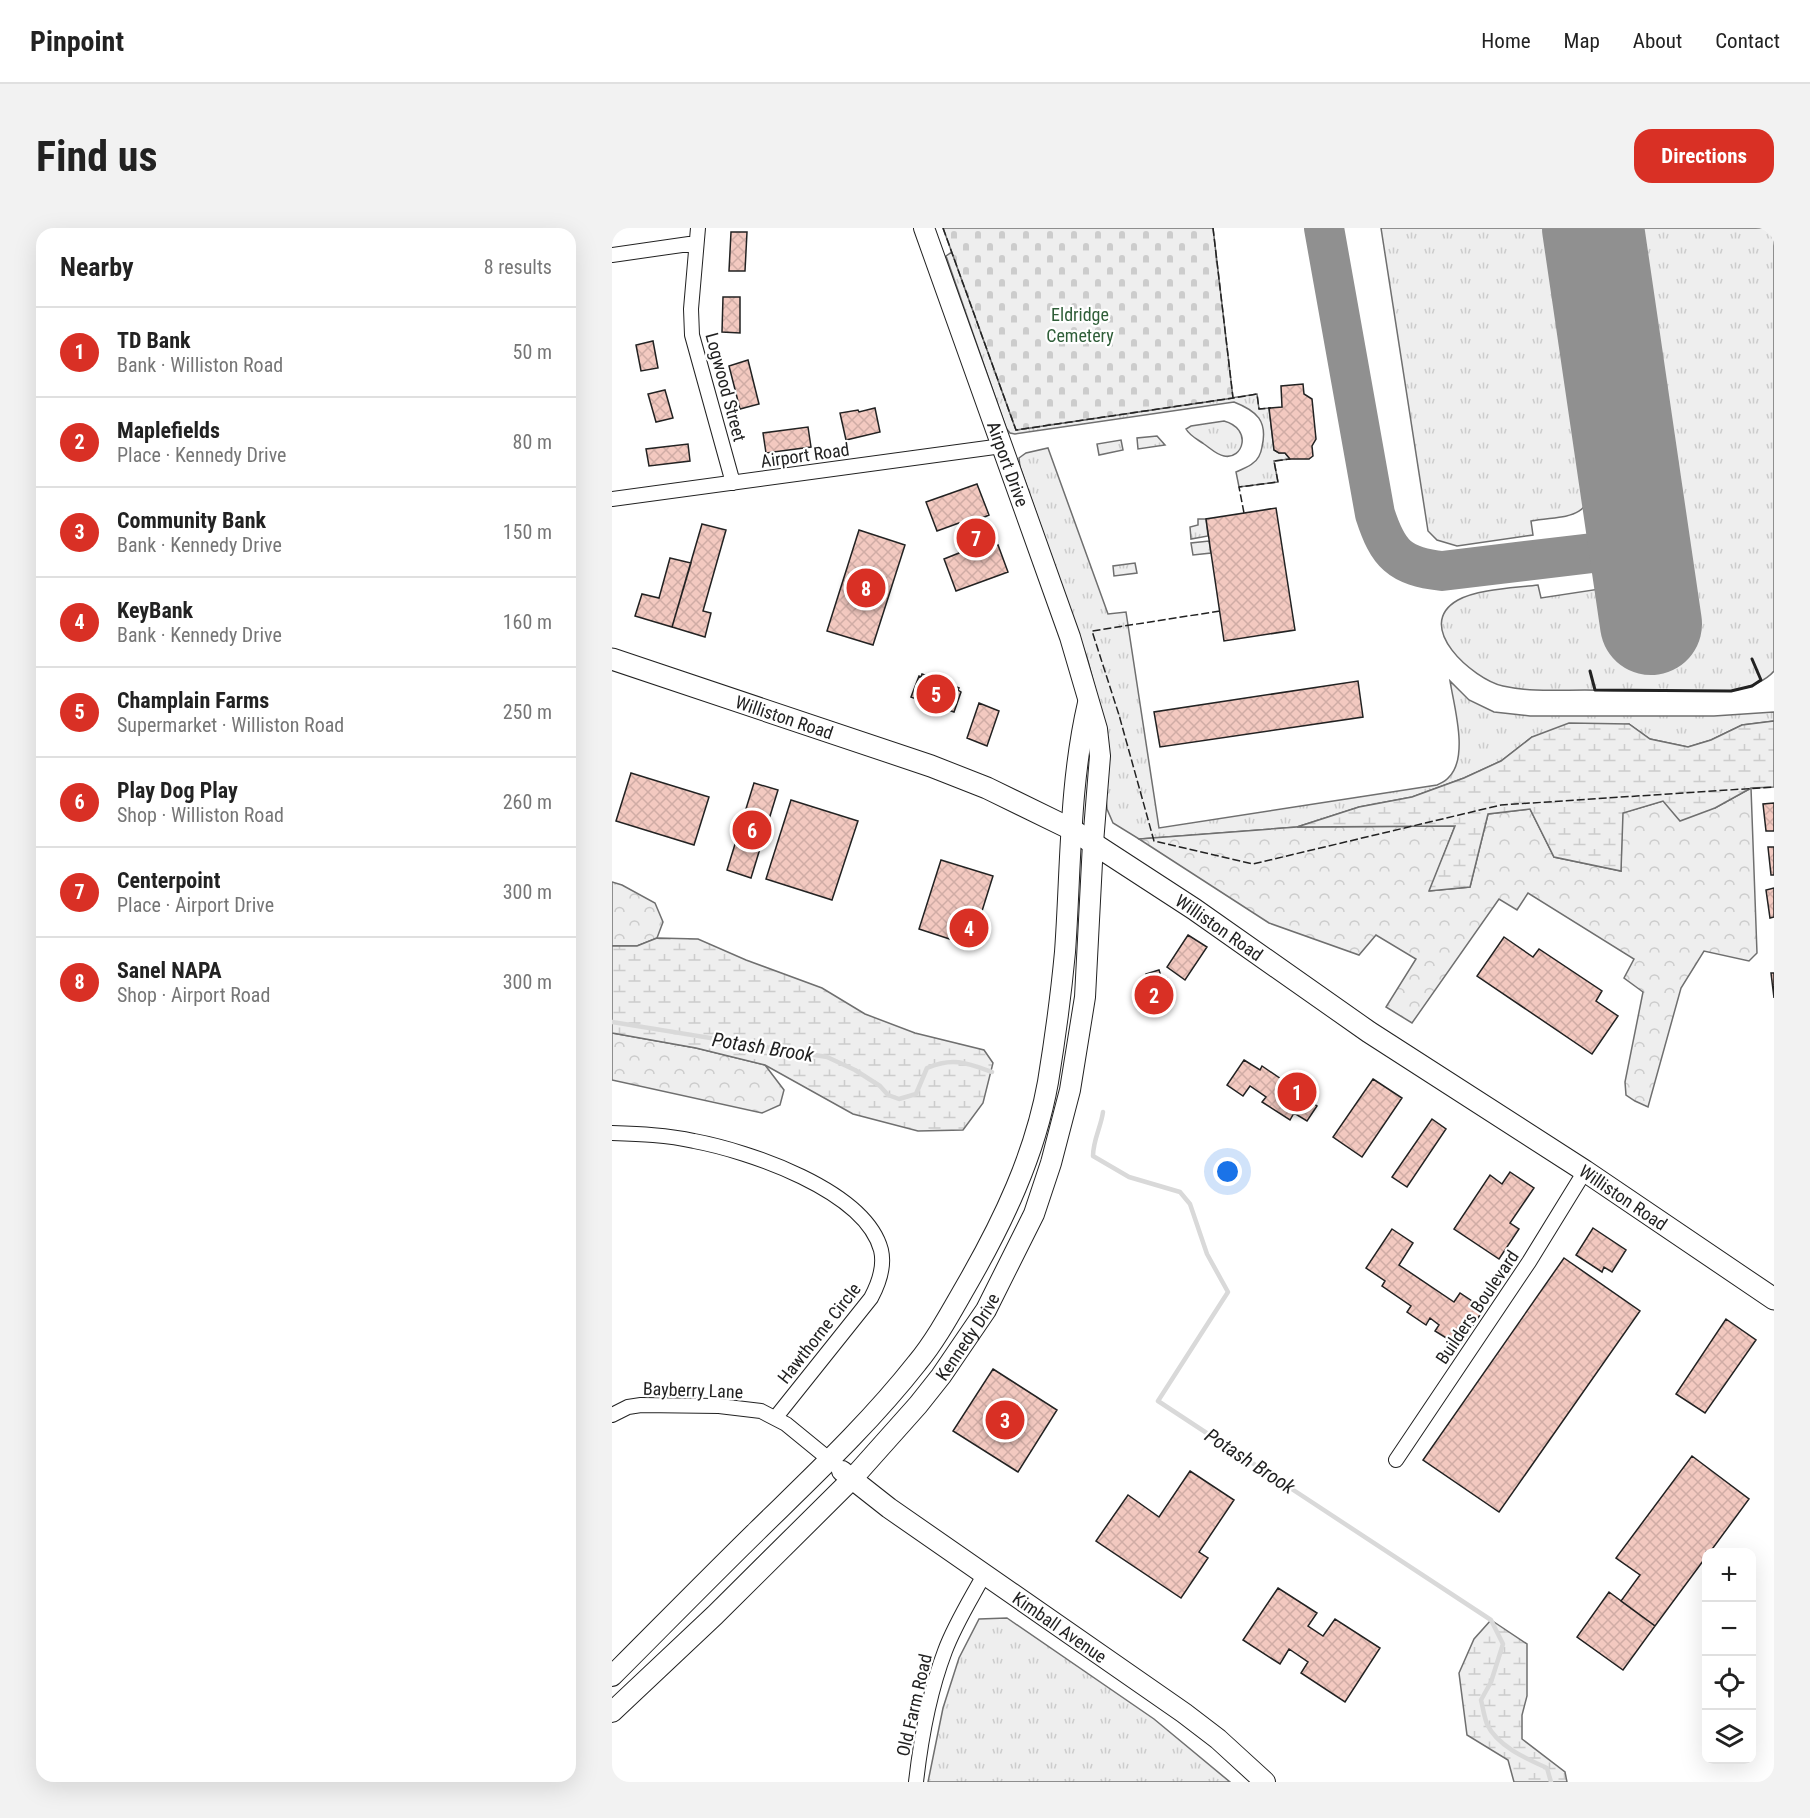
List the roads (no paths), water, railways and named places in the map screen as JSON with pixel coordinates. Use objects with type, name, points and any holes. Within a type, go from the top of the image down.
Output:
[{"type":"main road","name":"Airport Drive","points":[[924,228],[1070,637],[1097,729],[1100,756],[1093,843]]},
{"type":"main road","name":"Williston Road","points":[[612,659],[939,769],[987,788],[1071,829],[1194,909],[1369,1032],[1585,1171],[1774,1299]]},
{"type":"main road","name":"Airport Drive","points":[[1071,829],[1084,721],[1089,701]]},
{"type":"main road","name":"Kennedy Drive","points":[[612,1676],[830,1460],[888,1398],[919,1361],[950,1314],[988,1247],[1014,1196],[1032,1142],[1047,1084],[1065,952],[1071,829]]},
{"type":"main road","name":"Kennedy Drive","points":[[612,1712],[715,1615],[852,1479],[918,1406],[986,1310],[1034,1214],[1066,1110],[1085,997],[1093,843]]},
{"type":"main road","points":[[1058,1012],[1078,1040]]},
{"type":"main road","name":"Kimball Avenue","points":[[830,1460],[882,1503],[1192,1718],[1264,1782]]},
{"type":"street","name":"Logwood Street","points":[[698,228],[691,309],[692,335],[733,483]]},
{"type":"street","points":[[612,255],[696,243]]},
{"type":"street","name":"Airport Road","points":[[612,499],[1002,446]]},
{"type":"street","name":"Hawthorne Circle","points":[[612,1133],[643,1134],[697,1141],[771,1163],[807,1179],[843,1202],[878,1240],[882,1251],[881,1275],[871,1298],[776,1417]]},
{"type":"street","name":"Builders Boulevard","points":[[1396,1460],[1529,1262],[1585,1171]]},
{"type":"street","name":"Bayberry Lane","points":[[612,1415],[628,1407],[654,1405],[732,1407],[761,1411],[776,1417],[830,1460]]},
{"type":"street","name":"Old Farm Road","points":[[916,1782],[930,1701],[945,1651],[958,1620],[985,1573]]},
{"type":"waterway","name":"Potash Brook","points":[[612,1022],[827,1057],[855,1070],[880,1086],[888,1095],[899,1099],[916,1094],[927,1068],[936,1065],[960,1062],[992,1072]]},
{"type":"waterway","name":"Potash Brook","points":[[1103,1112],[1093,1156],[1129,1177],[1180,1192],[1190,1204],[1207,1254],[1228,1292],[1158,1401],[1491,1620],[1503,1644],[1491,1682],[1481,1700],[1487,1724],[1505,1745],[1547,1768],[1551,1782]]},
{"type":"place","name":"Centerpoint","points":[[976,538]]},
{"type":"place","name":"Sanel NAPA","points":[[866,588]]},
{"type":"place","name":"Champlain Farms","points":[[936,694]]},
{"type":"place","name":"Play Dog Play","points":[[752,830]]},
{"type":"place","name":"KeyBank","points":[[969,928]]},
{"type":"place","name":"Maplefields","points":[[1154,995]]},
{"type":"place","name":"TD Bank","points":[[1297,1092]]},
{"type":"place","name":"Community Bank","points":[[1005,1420]]},
{"type":"park label","name":"Eldridge Cemetery","points":[[1080,324]]}]
